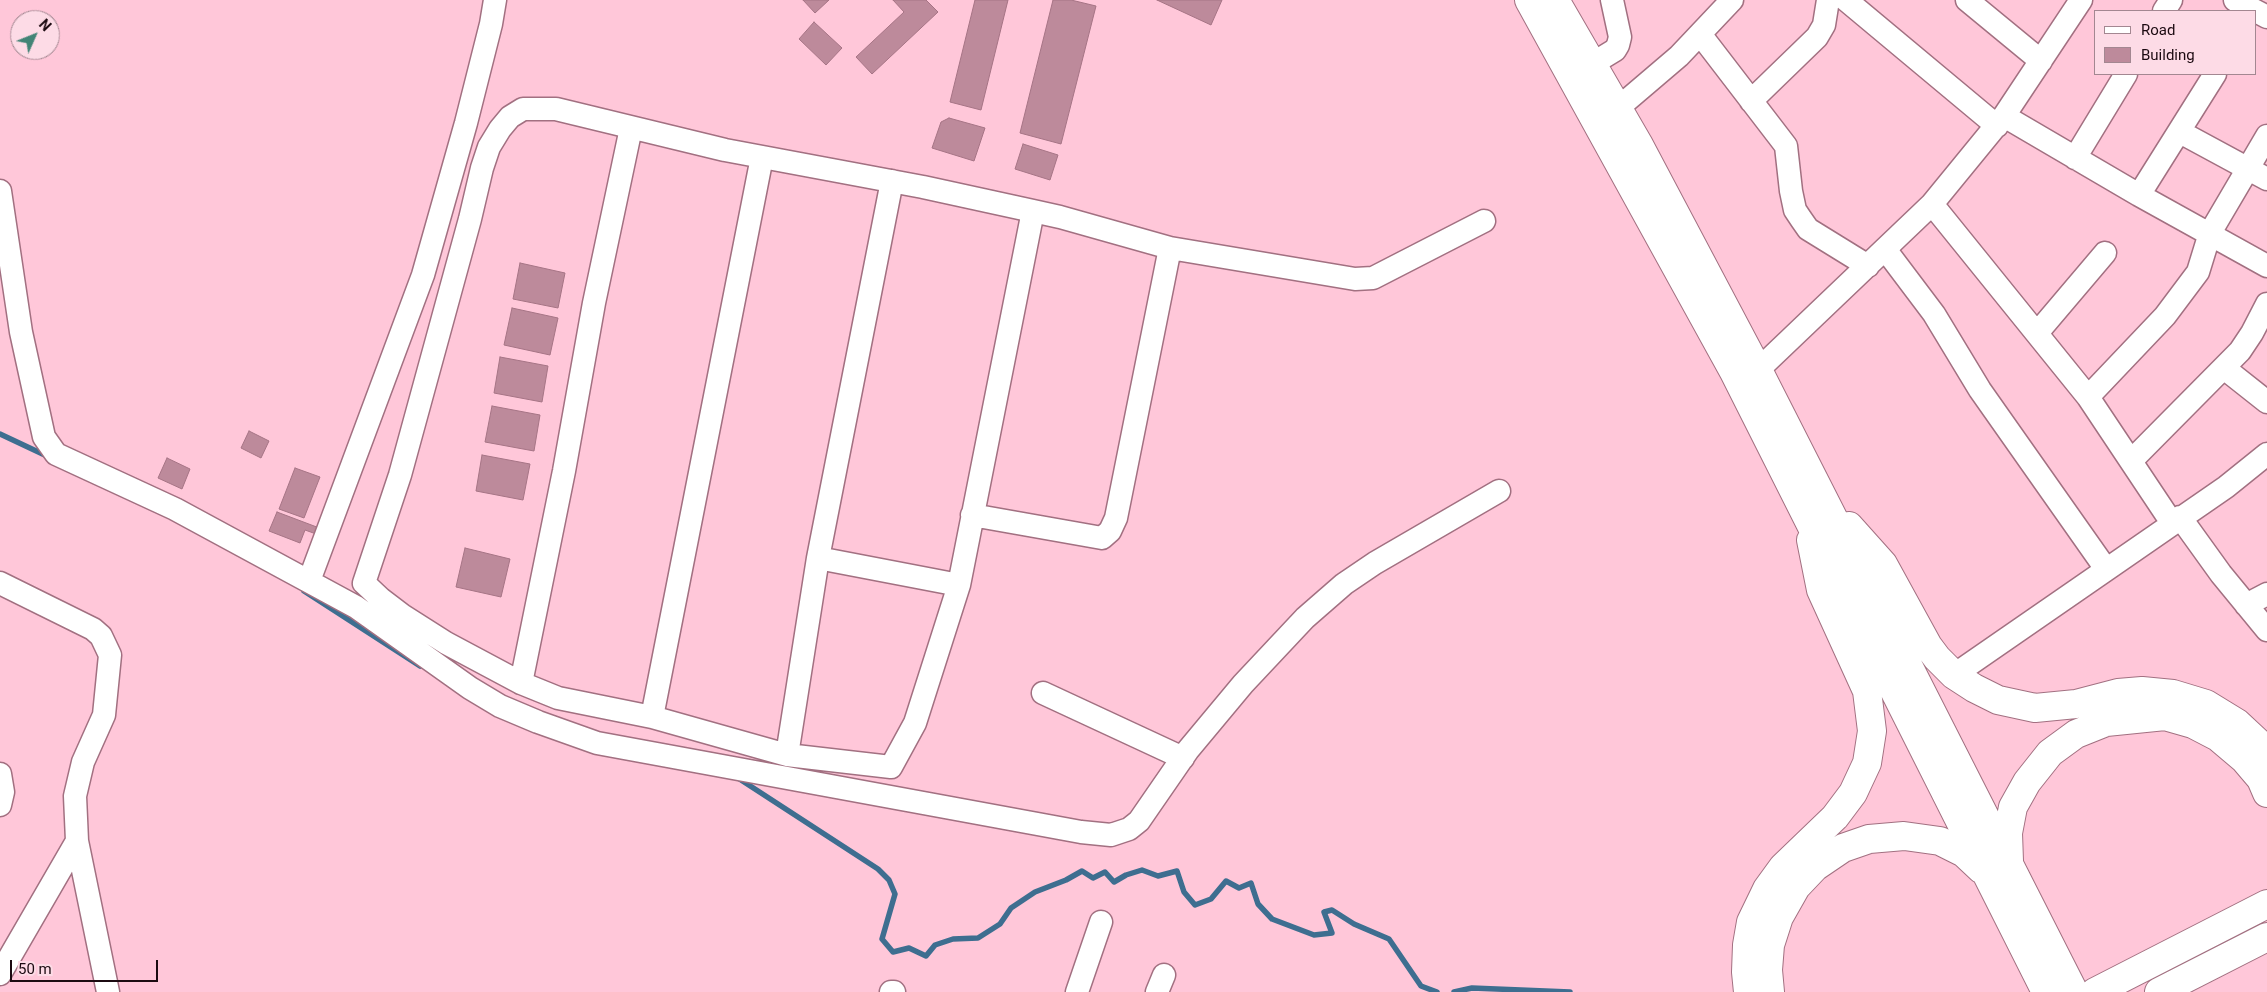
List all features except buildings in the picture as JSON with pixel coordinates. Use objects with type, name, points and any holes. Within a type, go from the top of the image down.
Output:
[{"type":"main road","points":[[1529,0],[1627,150],[1758,370],[1816,507],[1997,870],[2046,992]]},
{"type":"main road","points":[[1555,0],[1618,108],[1627,150],[1734,372],[1816,507],[1883,564],[1928,646],[1954,675],[1998,700],[2035,708],[2076,704],[2118,693],[2142,691],[2173,694],[2206,704],[2237,723],[2267,752]]},
{"type":"main road","points":[[1748,992],[1747,945],[1751,922],[1767,889],[1783,867],[1835,817],[1853,794],[1867,763],[1872,731],[1867,691],[1817,577],[1816,507]]},
{"type":"main road","points":[[1997,870],[2008,833],[2012,807],[2027,782],[2050,752],[2076,734],[2106,722],[2165,716],[2193,724],[2218,737],[2244,759],[2260,779],[2267,793]]},
{"type":"main road","points":[[1770,992],[1768,970],[1770,945],[1779,917],[1796,887],[1815,867],[1843,848],[1869,839],[1904,836],[1940,841],[1997,870],[2074,992]]},
{"type":"main road","points":[[2098,991],[2267,904]]},
{"type":"main road","points":[[2159,992],[2267,937]]},
{"type":"street","points":[[309,581],[423,275],[466,123],[491,24],[495,0]]},
{"type":"street","points":[[1592,64],[1615,50],[1618,46],[1620,37],[1612,0]]},
{"type":"street","points":[[1618,108],[1679,56],[1732,0]]},
{"type":"street","points":[[1751,101],[1817,37],[1824,25],[1828,0]]},
{"type":"street","points":[[1846,0],[2000,121],[2074,158],[2267,266]]},
{"type":"street","points":[[1967,0],[2041,61]]},
{"type":"street","points":[[1758,370],[1932,204],[2000,121],[2081,0]]},
{"type":"street","points":[[1700,34],[1786,146],[1795,210],[1808,229],[1868,266]]},
{"type":"street","points":[[2074,158],[2125,75]]},
{"type":"street","points":[[2139,195],[2214,75]]},
{"type":"street","points":[[1034,211],[959,585],[915,724],[891,766],[787,755],[652,718],[558,698],[521,683],[446,643],[402,615],[364,583],[400,475],[489,147],[510,118],[523,109],[556,110],[762,157],[892,181],[1034,211],[1170,248],[1356,279],[1373,278],[1484,221]]},
{"type":"street","points":[[521,683],[564,471],[594,303],[631,128]]},
{"type":"street","points":[[2180,132],[2257,174]]},
{"type":"street","points":[[2088,397],[2164,316],[2198,272],[2210,234],[2257,174],[2267,136]]},
{"type":"street","points":[[652,718],[762,157]]},
{"type":"street","points":[[787,755],[818,558],[892,181]]},
{"type":"street","points":[[0,191],[21,332],[44,436],[50,448],[56,454],[175,509],[356,607],[470,688],[500,706],[597,743],[1080,832],[1111,835],[1130,829],[1139,821],[1183,758],[1243,684],[1305,618],[1344,584],[1375,563],[1499,491]]},
{"type":"street","points":[[1932,204],[2038,332],[2088,397],[2176,520],[2267,630]]},
{"type":"street","points":[[972,515],[1102,538],[1110,531],[1116,518],[1170,248]]},
{"type":"street","points":[[1885,249],[1934,314],[1985,398],[2106,570]]},
{"type":"street","points":[[2038,332],[2105,253]]},
{"type":"street","points":[[2132,461],[2224,368],[2252,333],[2267,304]]},
{"type":"street","points":[[2224,368],[2267,402]]},
{"type":"street","points":[[1954,675],[2226,487],[2267,454]]},
{"type":"street","points":[[818,558],[959,585]]},
{"type":"street","points":[[0,583],[93,629],[101,636],[110,655],[104,715],[83,762],[75,796],[77,841],[108,992]]},
{"type":"street","points":[[2246,605],[2267,594]]},
{"type":"street","points":[[1043,692],[1183,758]]},
{"type":"street","points":[[0,774],[3,792],[0,805]]},
{"type":"street","points":[[1,971],[77,841]]},
{"type":"street","points":[[1077,992],[1101,922]]},
{"type":"waterway","points":[[0,434],[49,457]]},
{"type":"waterway","points":[[304,591],[420,666]]},
{"type":"waterway","points":[[738,778],[878,869],[889,880],[895,894],[882,939],[893,952],[909,948],[926,956],[935,945],[953,939],[978,938],[1000,924],[1011,908],[1035,892],[1066,880],[1082,871],[1093,878],[1105,872],[1114,882],[1126,875],[1142,870],[1158,876],[1177,871],[1184,892],[1195,905],[1211,899],[1226,881],[1239,888],[1251,883],[1258,904],[1272,919],[1314,935],[1332,933],[1324,912],[1332,910],[1354,924],[1389,939],[1421,986],[1437,992]]},
{"type":"waterway","points":[[1454,992],[1472,988],[1570,992]]}]
